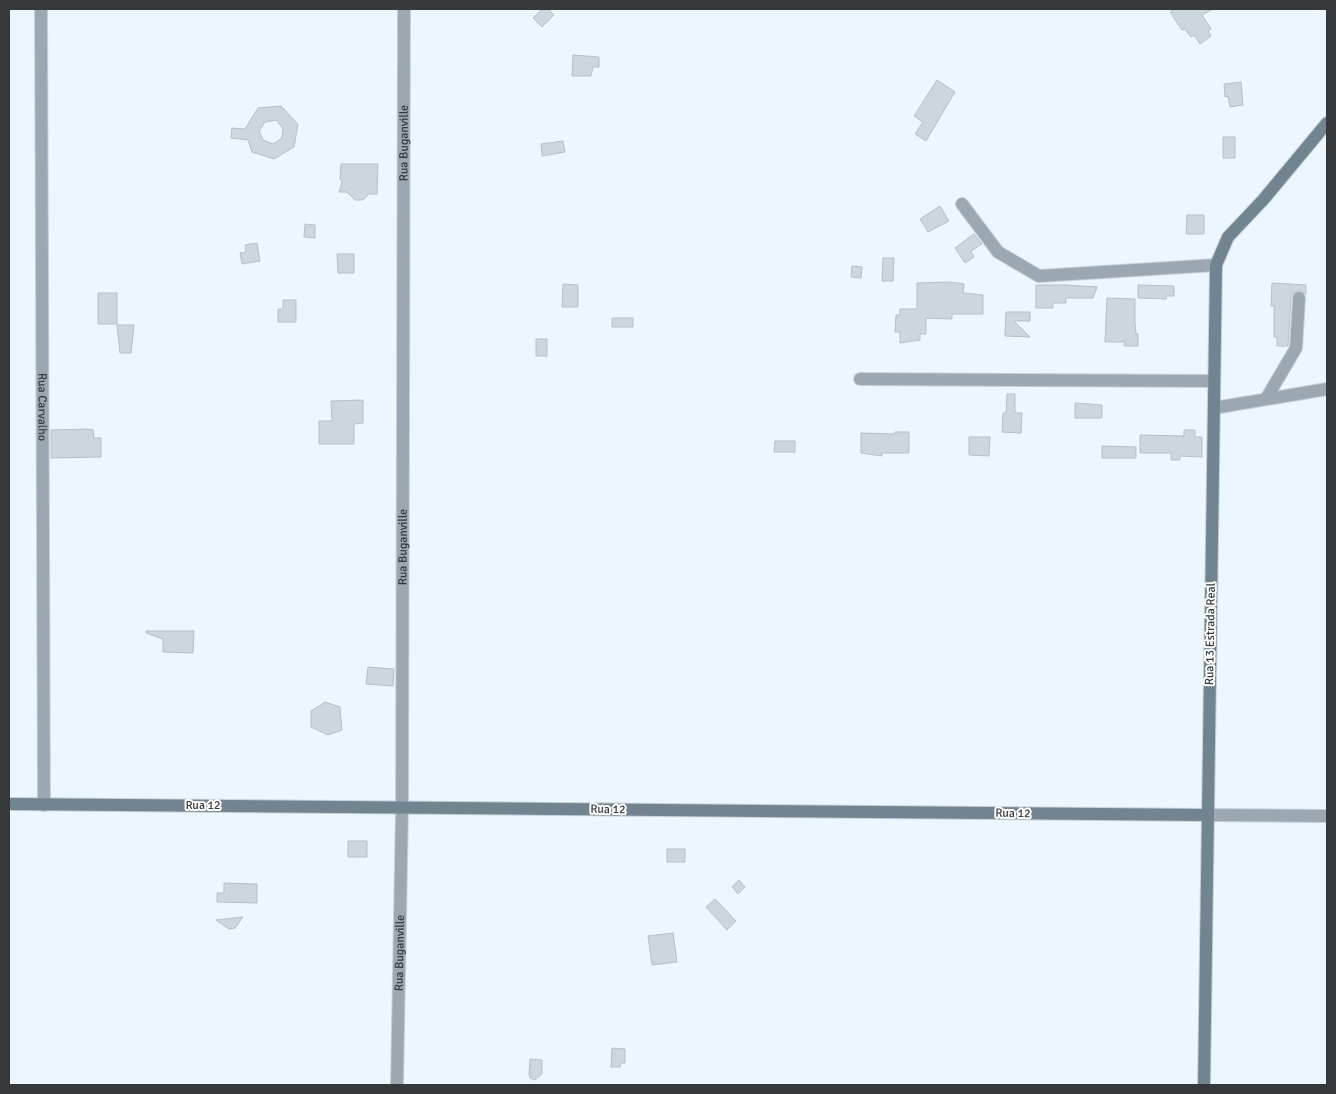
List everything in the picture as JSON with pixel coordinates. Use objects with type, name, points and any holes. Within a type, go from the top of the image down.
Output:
[{"type":"street","name":"Rua Carvalho","points":[[41,9],[44,804]]},
{"type":"street","name":"Rua Buganville","points":[[397,1085],[402,807],[404,9]]},
{"type":"street","name":"Rua 13 Estrada Real","points":[[1204,1085],[1216,266],[1228,237],[1263,200],[1327,123]]},
{"type":"street","points":[[962,204],[998,252],[1039,276],[1216,266]]},
{"type":"street","points":[[1266,399],[1296,348],[1299,298]]},
{"type":"street","points":[[860,379],[1214,381]]},
{"type":"street","points":[[1214,408],[1327,389]]},
{"type":"street","name":"Rua 12","points":[[9,804],[1207,814]]},
{"type":"street","points":[[1207,814],[1327,816]]},
{"type":"building","points":[[542,9],[548,9],[554,15],[542,27],[533,18]]},
{"type":"building","points":[[1175,9],[1213,9],[1202,15],[1211,29],[1208,31],[1211,36],[1200,44],[1194,35],[1191,37],[1185,29],[1182,30],[1170,12]]},
{"type":"building","points":[[573,55],[599,57],[599,67],[593,67],[591,76],[572,76]]},
{"type":"building","points":[[937,80],[955,92],[926,141],[915,134],[923,122],[914,116]]},
{"type":"building","points":[[1241,82],[1243,105],[1230,107],[1228,96],[1225,97],[1224,84]]},
{"type":"building","points":[[281,106],[298,124],[294,147],[274,159],[252,152],[248,140],[231,138],[232,128],[245,129],[258,108]],"holes":[[[276,120],[283,128],[282,138],[273,144],[263,140],[259,131],[265,122]]]},
{"type":"building","points":[[1223,137],[1235,137],[1235,158],[1223,158]]},
{"type":"building","points":[[563,141],[565,152],[542,156],[541,144]]},
{"type":"building","points":[[341,164],[378,164],[377,194],[369,194],[363,200],[355,200],[347,192],[339,192],[342,182],[340,179]]},
{"type":"building","points":[[940,206],[949,221],[928,232],[920,219]]},
{"type":"building","points":[[1187,215],[1204,215],[1204,234],[1186,234]]},
{"type":"building","points":[[305,224],[315,225],[315,238],[304,237]]},
{"type":"building","points":[[974,234],[982,244],[971,251],[974,257],[965,263],[955,248]]},
{"type":"building","points":[[257,243],[260,261],[242,264],[240,253],[246,252],[245,245]]},
{"type":"building","points":[[337,254],[354,254],[354,273],[338,273]]},
{"type":"building","points":[[883,258],[894,258],[893,281],[882,281]]},
{"type":"building","points":[[852,266],[862,267],[861,278],[851,277]]},
{"type":"building","points":[[950,282],[964,284],[963,293],[983,295],[983,314],[952,314],[952,319],[926,318],[926,334],[920,334],[920,340],[900,343],[900,332],[895,332],[896,315],[900,315],[900,309],[917,309],[917,283]]},
{"type":"building","points":[[1272,283],[1306,285],[1306,294],[1299,290],[1293,293],[1291,297],[1288,346],[1277,346],[1277,337],[1274,337],[1274,306],[1271,306]]},
{"type":"building","points":[[563,284],[578,285],[578,307],[562,307]]},
{"type":"building","points":[[1036,285],[1097,287],[1093,298],[1066,298],[1066,303],[1053,303],[1053,308],[1036,308]]},
{"type":"building","points":[[1138,285],[1174,286],[1174,296],[1166,296],[1166,299],[1138,298]]},
{"type":"building","points":[[98,293],[117,293],[117,324],[98,324]]},
{"type":"building","points":[[1107,298],[1135,299],[1135,323],[1136,334],[1138,334],[1138,346],[1124,346],[1125,342],[1105,342]]},
{"type":"building","points":[[283,300],[296,300],[296,322],[278,322],[278,309],[283,309]]},
{"type":"building","points":[[1006,312],[1030,312],[1030,321],[1014,321],[1030,337],[1005,336]]},
{"type":"building","points":[[612,318],[633,318],[633,327],[612,327]]},
{"type":"building","points":[[117,325],[134,325],[131,353],[120,353]]},
{"type":"building","points":[[536,339],[547,339],[547,356],[536,356]]},
{"type":"building","points":[[1007,394],[1015,394],[1015,413],[1022,413],[1021,433],[1002,432]]},
{"type":"building","points":[[363,400],[363,423],[354,424],[354,444],[319,444],[319,421],[332,421],[331,401]]},
{"type":"building","points":[[1075,403],[1102,405],[1102,418],[1075,418]]},
{"type":"building","points":[[51,430],[93,430],[94,438],[101,438],[101,457],[51,458]]},
{"type":"building","points":[[1184,430],[1195,430],[1195,437],[1202,437],[1202,457],[1180,456],[1180,460],[1171,460],[1171,453],[1140,453],[1140,435],[1184,436]]},
{"type":"building","points":[[895,432],[909,432],[909,453],[882,453],[882,456],[861,453],[861,433],[895,434]]},
{"type":"building","points":[[969,437],[990,437],[989,456],[969,455]]},
{"type":"building","points":[[775,441],[795,441],[795,452],[774,452]]},
{"type":"building","points":[[1102,446],[1136,447],[1136,458],[1102,458]]},
{"type":"building","points":[[146,631],[194,631],[193,653],[163,652],[163,639],[146,633]]},
{"type":"building","points":[[368,667],[394,669],[393,686],[366,684]]},
{"type":"building","points":[[325,702],[340,707],[342,730],[328,735],[311,727],[311,711]]},
{"type":"building","points":[[348,841],[367,841],[367,857],[348,857]]},
{"type":"building","points":[[667,849],[685,849],[685,862],[667,862]]},
{"type":"building","points":[[739,880],[745,887],[738,894],[732,887]]},
{"type":"building","points":[[224,883],[257,884],[257,903],[217,902],[217,893],[224,893]]},
{"type":"building","points":[[715,899],[736,921],[727,930],[706,907]]},
{"type":"building","points":[[243,917],[235,928],[229,929],[216,920]]},
{"type":"building","points":[[673,933],[677,962],[652,965],[648,936]]},
{"type":"building","points":[[612,1048],[625,1049],[625,1063],[621,1063],[620,1067],[611,1067]]},
{"type":"building","points":[[530,1059],[542,1060],[542,1074],[535,1080],[530,1078],[529,1074]]}]
